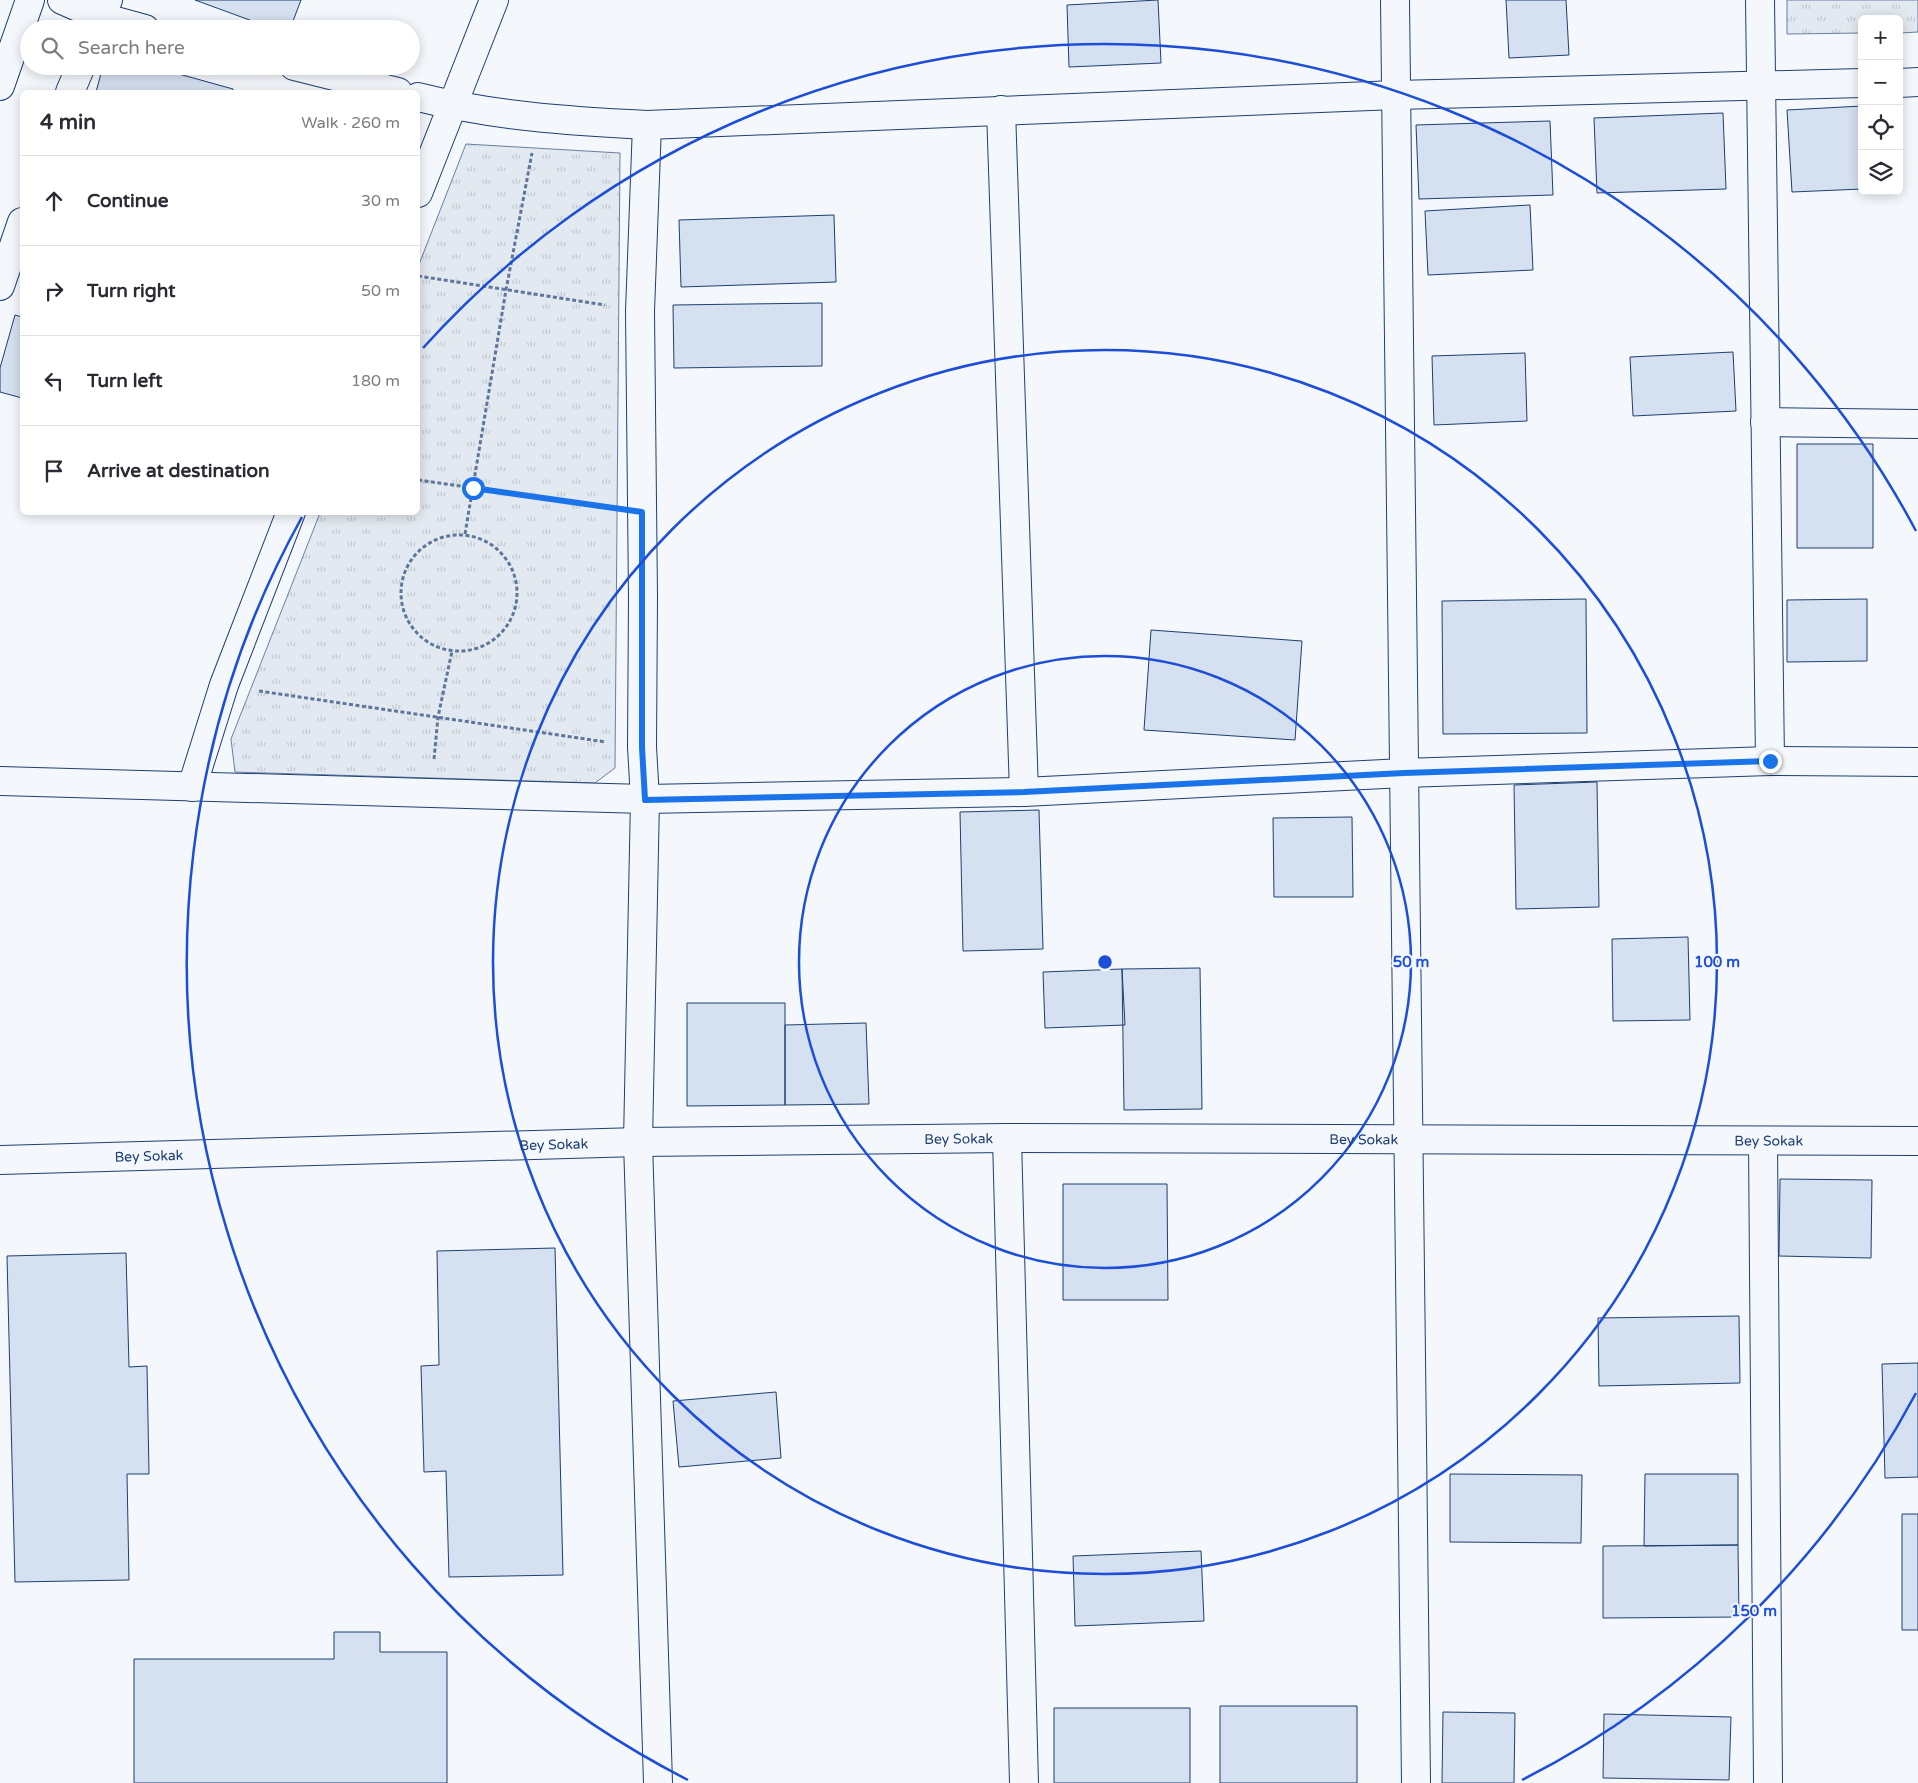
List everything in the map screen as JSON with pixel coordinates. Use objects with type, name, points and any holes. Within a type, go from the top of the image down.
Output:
[{"type":"street","points":[[23,20],[30,0]]},
{"type":"street","points":[[62,0],[117,20]]},
{"type":"street","points":[[420,188],[494,0]]},
{"type":"street","points":[[1394,0],[1416,1783]]},
{"type":"street","points":[[1760,0],[1770,761]]},
{"type":"street","points":[[0,86],[20,29]]},
{"type":"street","points":[[71,90],[77,75]]},
{"type":"street","points":[[330,75],[390,90]]},
{"type":"street","points":[[1903,83],[1918,82]]},
{"type":"street","points":[[420,98],[453,106],[538,119],[647,125],[1396,95],[1858,83]]},
{"type":"street","points":[[1001,110],[1024,792]]},
{"type":"street","points":[[647,125],[640,311],[642,747],[645,800],[638,1142],[658,1783]]},
{"type":"street","points":[[0,286],[20,228]]},
{"type":"street","points":[[1765,422],[1918,424]]},
{"type":"street","points":[[192,786],[224,685],[290,515]]},
{"type":"street","points":[[0,781],[645,800],[1024,792],[1404,773],[1770,761],[1918,762]]},
{"type":"street","points":[[1007,1138],[1024,1783]]},
{"type":"street","name":"Bey Sokak","points":[[0,1160],[638,1142],[1007,1138],[1408,1138],[1763,1142],[1918,1141]]},
{"type":"street","points":[[1763,1142],[1768,1783]]},
{"type":"path","points":[[465,534],[506,290],[538,119]]},
{"type":"path","points":[[420,276],[640,311]]},
{"type":"path","points":[[420,480],[642,512]]},
{"type":"path","points":[[465,534],[483,539],[499,549],[510,563],[517,581],[518,599],[513,618],[503,632],[488,644],[471,651],[452,652],[433,645],[416,633],[405,616],[400,596],[402,576],[412,558],[426,544],[445,536],[465,534]]},
{"type":"path","points":[[430,795],[438,717],[452,652]]},
{"type":"path","points":[[224,685],[642,747]]},
{"type":"green space","points":[[1787,0],[1918,0],[1918,32],[1903,33],[1903,15],[1858,15],[1858,33],[1787,34]]},
{"type":"green space","points":[[466,144],[620,153],[615,768],[595,783],[235,772],[231,739],[319,515],[420,515],[420,262]]},
{"type":"building","points":[[195,0],[301,0],[293,20],[249,20]]},
{"type":"building","points":[[1158,0],[1161,63],[1069,67],[1067,5]]},
{"type":"building","points":[[1506,0],[1566,0],[1569,55],[1509,58]]},
{"type":"building","points":[[101,75],[182,75],[233,89],[233,90],[97,90]]},
{"type":"building","points":[[1858,106],[1858,189],[1792,192],[1787,110]]},
{"type":"building","points":[[1723,113],[1726,189],[1597,193],[1594,118]]},
{"type":"building","points":[[1550,121],[1553,195],[1419,199],[1416,125]]},
{"type":"building","points":[[1530,205],[1533,270],[1428,275],[1425,211]]},
{"type":"building","points":[[834,215],[836,282],[681,287],[679,220]]},
{"type":"building","points":[[822,303],[822,366],[674,368],[673,305]]},
{"type":"building","points":[[15,315],[20,316],[20,397],[0,392],[0,368]]},
{"type":"building","points":[[1733,352],[1736,411],[1633,416],[1630,357]]},
{"type":"building","points":[[1525,353],[1527,421],[1434,425],[1432,356]]},
{"type":"building","points":[[1797,444],[1873,444],[1873,548],[1797,548]]},
{"type":"building","points":[[1586,599],[1587,733],[1443,734],[1442,601]]},
{"type":"building","points":[[1867,599],[1867,661],[1787,662],[1787,600]]},
{"type":"building","points":[[1151,630],[1302,641],[1295,740],[1144,730]]},
{"type":"building","points":[[1597,782],[1599,907],[1516,909],[1514,785]]},
{"type":"building","points":[[1039,810],[1043,949],[963,951],[960,812]]},
{"type":"building","points":[[1352,817],[1353,897],[1274,897],[1273,818]]},
{"type":"building","points":[[1688,937],[1690,1020],[1613,1021],[1612,939]]},
{"type":"building","points":[[1200,968],[1202,1109],[1124,1110],[1122,969]]},
{"type":"building","points":[[1122,969],[1125,1025],[1045,1028],[1043,972]]},
{"type":"building","points":[[687,1003],[785,1003],[785,1105],[687,1106]]},
{"type":"building","points":[[866,1023],[869,1104],[785,1105],[785,1025]]},
{"type":"building","points":[[1780,1179],[1872,1180],[1871,1258],[1779,1256]]},
{"type":"building","points":[[1063,1184],[1167,1184],[1168,1300],[1063,1300]]},
{"type":"building","points":[[555,1248],[563,1575],[449,1577],[446,1471],[424,1472],[421,1366],[439,1365],[437,1251]]},
{"type":"building","points":[[126,1253],[129,1367],[147,1366],[149,1474],[127,1474],[129,1580],[15,1582],[7,1256]]},
{"type":"building","points":[[1739,1316],[1740,1383],[1599,1386],[1598,1318]]},
{"type":"building","points":[[1918,1363],[1918,1477],[1885,1478],[1882,1364]]},
{"type":"building","points":[[776,1392],[781,1458],[679,1467],[673,1401]]},
{"type":"building","points":[[1450,1474],[1582,1475],[1581,1543],[1450,1542]]},
{"type":"building","points":[[1645,1474],[1738,1474],[1738,1545],[1644,1546]]},
{"type":"building","points":[[1902,1514],[1918,1514],[1918,1630],[1902,1630]]},
{"type":"building","points":[[1738,1545],[1739,1617],[1603,1618],[1603,1546]]},
{"type":"building","points":[[1201,1551],[1204,1621],[1075,1626],[1073,1556]]},
{"type":"building","points":[[334,1632],[380,1632],[380,1652],[447,1652],[447,1783],[134,1783],[134,1659],[334,1659]]},
{"type":"building","points":[[1220,1706],[1357,1706],[1357,1783],[1220,1783]]},
{"type":"building","points":[[1054,1708],[1190,1708],[1190,1783],[1054,1783]]},
{"type":"building","points":[[1443,1712],[1515,1713],[1514,1783],[1442,1783]]},
{"type":"building","points":[[1604,1714],[1731,1717],[1729,1780],[1603,1778]]},
{"type":"route","points":[[473,488],[642,512],[642,747],[645,800],[1024,792],[1404,773],[1770,761]]}]
